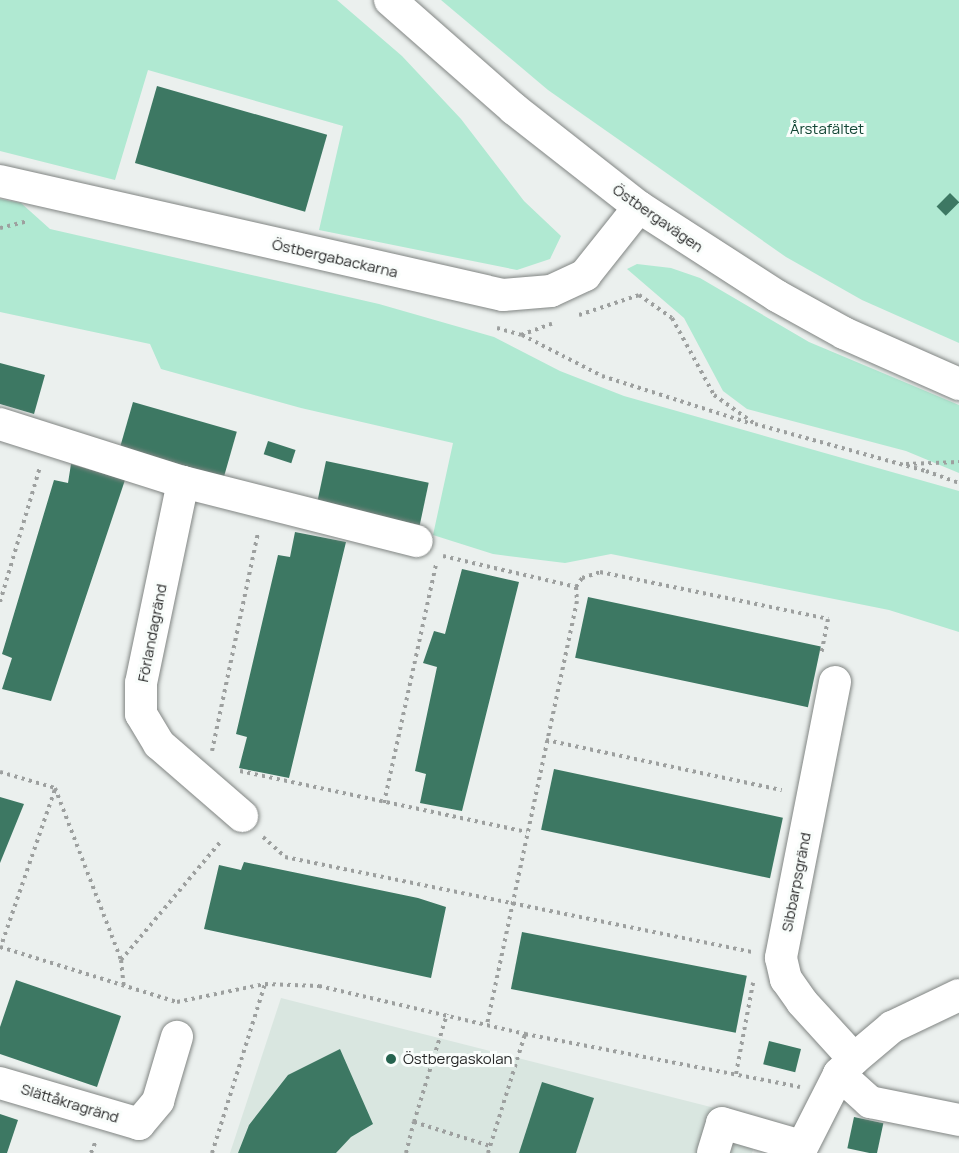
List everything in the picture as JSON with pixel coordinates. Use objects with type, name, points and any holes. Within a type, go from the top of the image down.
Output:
[{"type":"street","name":"Östbergavägen","points":[[390,0],[513,109],[639,207],[768,290],[844,333],[959,384]]},
{"type":"street","name":"Östbergabackarna","points":[[0,181],[503,295],[551,291],[585,275],[639,207]]},
{"type":"street","points":[[0,423],[183,482],[417,541]]},
{"type":"street","name":"Förlandagränd","points":[[183,482],[141,683],[141,714],[159,744],[207,773],[242,816]]},
{"type":"street","name":"Sibbarpsgränd","points":[[781,958],[812,796],[827,674]]},
{"type":"street","points":[[781,958],[786,979],[802,1002],[839,1078],[870,1102],[959,1120]]},
{"type":"street","points":[[713,1153],[722,1123],[800,1149],[839,1078],[892,1027],[959,995]]},
{"type":"street","name":"Slättåkragränd","points":[[0,1083],[139,1124],[158,1101],[177,1037]]},
{"type":"path","points":[[639,295],[672,318],[714,395],[755,424]]},
{"type":"path","points":[[521,334],[602,376],[755,424],[902,464],[959,483]]},
{"type":"path","points":[[0,602],[49,440]]},
{"type":"path","points":[[902,464],[959,462]]},
{"type":"path","points":[[265,502],[207,773],[384,803],[527,832]]},
{"type":"path","points":[[384,803],[438,555],[576,587]]},
{"type":"path","points":[[487,1025],[577,601],[576,587],[582,578],[600,572],[828,619],[827,674]]},
{"type":"path","points":[[546,740],[812,796]]},
{"type":"path","points":[[0,772],[55,788]]},
{"type":"path","points":[[55,788],[0,948],[177,1002],[265,984],[319,986],[525,1034],[796,1085],[839,1078]]},
{"type":"path","points":[[55,788],[121,960],[124,987]]},
{"type":"path","points":[[242,816],[285,857],[513,901],[781,958]]},
{"type":"path","points":[[121,960],[199,866]]},
{"type":"path","points":[[212,1153],[265,984]]},
{"type":"path","points":[[406,1153],[447,1014]]},
{"type":"path","points":[[488,1153],[525,1034]]},
{"type":"path","points":[[414,1122],[490,1146]]},
{"type":"shaded area","name":"Östbergaskolan","points":[[281,998],[762,1120],[752,1153],[230,1153]]},
{"type":"green space","points":[[0,0],[337,0],[402,56],[461,119],[524,201],[561,236],[550,259],[517,270],[319,230],[343,126],[148,70],[115,180],[0,151]]},
{"type":"green space","name":"Årstafältet","points":[[441,0],[959,0],[959,343],[862,300],[786,257],[548,90]]},
{"type":"green space","points":[[0,199],[21,203],[50,229],[379,304],[494,337],[560,371],[624,396],[959,491],[959,632],[889,610],[611,554],[565,563],[493,554],[433,535],[453,443],[301,408],[161,369],[150,344],[0,312]]},
{"type":"green space","points":[[637,264],[671,268],[700,278],[809,342],[959,405],[959,473],[906,451],[747,409],[723,391],[684,318],[627,269]]},
{"type":"building","points":[[157,86],[327,135],[305,212],[135,163]]},
{"type":"building","points":[[950,193],[959,202],[946,216],[937,206]]},
{"type":"building","points":[[0,363],[45,375],[34,414],[0,404]]},
{"type":"building","points":[[133,402],[237,432],[224,477],[120,447]]},
{"type":"building","points":[[268,441],[296,450],[291,463],[264,454]]},
{"type":"building","points":[[326,461],[429,483],[420,525],[317,503]]},
{"type":"building","points":[[71,464],[125,480],[51,701],[2,689],[12,658],[2,654],[54,480],[68,483]]},
{"type":"building","points":[[295,532],[346,542],[289,778],[239,768],[247,737],[236,734],[278,555],[290,557]]},
{"type":"building","points":[[462,569],[519,582],[462,811],[420,803],[426,774],[415,771],[437,667],[423,663],[434,631],[445,634]]},
{"type":"building","points":[[588,597],[821,646],[808,707],[575,658]]},
{"type":"building","points":[[554,769],[783,818],[770,878],[541,830]]},
{"type":"building","points":[[0,797],[24,804],[0,863]]},
{"type":"building","points":[[244,862],[418,898],[446,907],[431,978],[204,929],[219,865],[241,870]]},
{"type":"building","points":[[522,932],[747,976],[736,1033],[511,989]]},
{"type":"building","points":[[16,980],[121,1016],[97,1087],[0,1054],[0,1027]]},
{"type":"building","points":[[769,1041],[801,1049],[795,1072],[763,1064]]},
{"type":"building","points":[[340,1049],[373,1124],[351,1137],[336,1153],[238,1153],[249,1125],[288,1075]]},
{"type":"building","points":[[542,1082],[594,1098],[576,1153],[519,1153]]},
{"type":"building","points":[[0,1114],[18,1120],[7,1153],[0,1153]]},
{"type":"building","points":[[854,1117],[883,1123],[877,1153],[847,1148]]},
{"type":"place","name":"Östbergaskolan","points":[[391,1059]]}]
